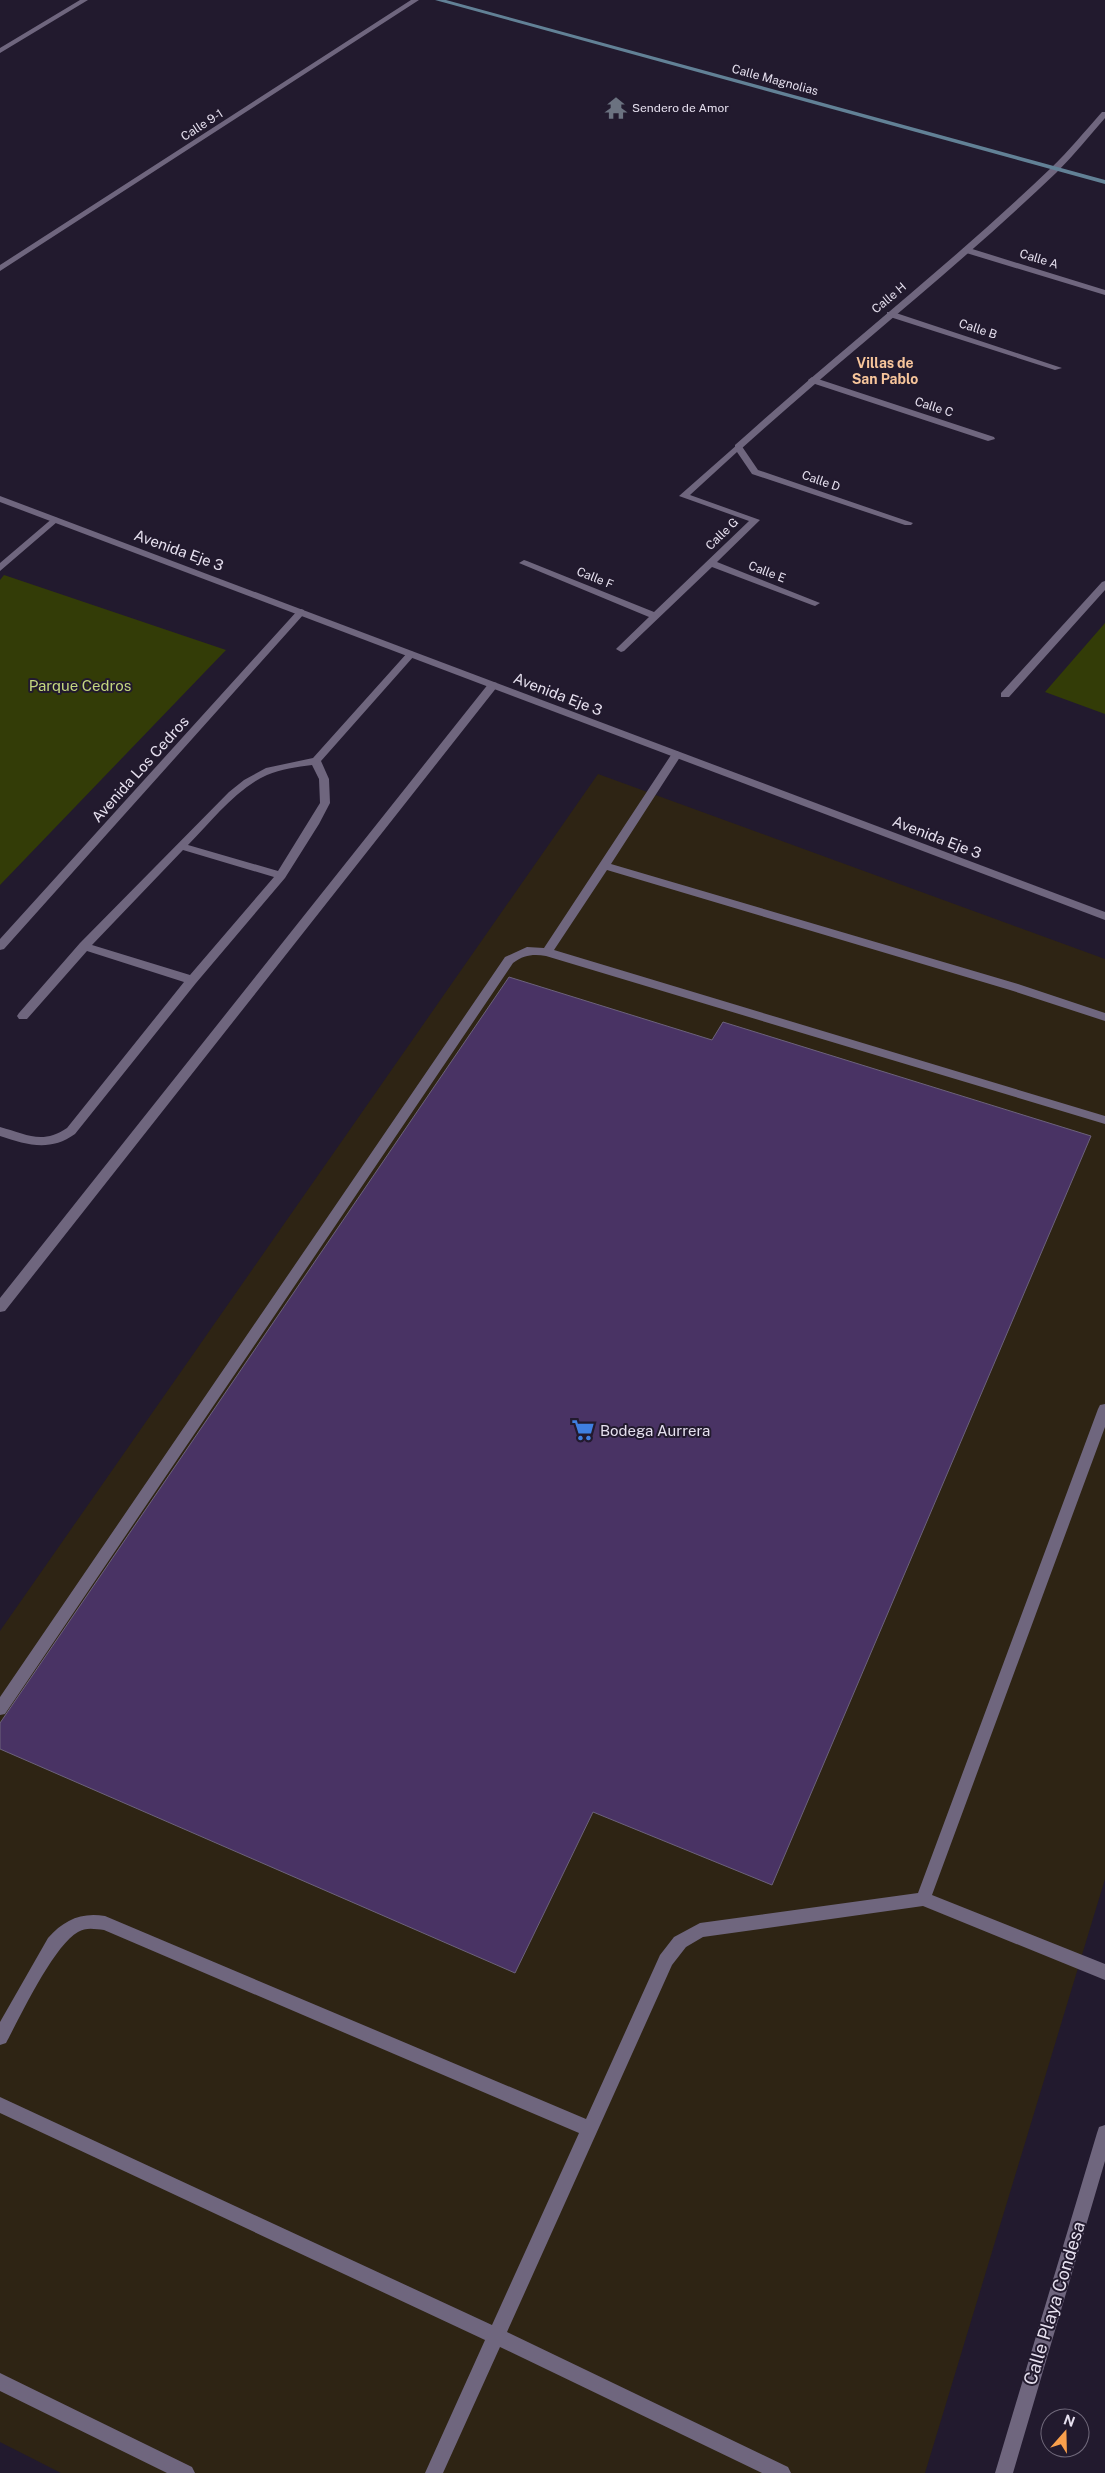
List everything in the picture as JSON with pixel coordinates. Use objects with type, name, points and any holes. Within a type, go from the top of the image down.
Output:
[{"type":"main road","name":"Calle Magnolias","points":[[438,0],[1105,182]]},
{"type":"street","points":[[0,51],[85,0]]},
{"type":"street","name":"Calle 9-1","points":[[0,269],[416,0]]},
{"type":"street","name":"Calle H","points":[[738,446],[812,380],[966,250],[1055,169],[1104,116]]},
{"type":"street","name":"Calle A","points":[[966,250],[1105,293]]},
{"type":"street","name":"Calle B","points":[[890,314],[1058,368]]},
{"type":"street","name":"Calle C","points":[[812,380],[991,439]]},
{"type":"street","name":"Calle D","points":[[738,446],[755,472],[908,523]]},
{"type":"street","name":"Calle G","points":[[621,649],[755,520],[684,496],[738,446]]},
{"type":"street","name":"Avenida Eje 3","points":[[0,499],[1105,916]]},
{"type":"street","points":[[0,568],[54,520]]},
{"type":"street","name":"Calle F","points":[[524,563],[656,616]]},
{"type":"street","name":"Calle E","points":[[710,563],[815,603]]},
{"type":"street","points":[[1004,695],[1105,584]]},
{"type":"street","name":"Avenida Los Cedros","points":[[0,946],[301,612]]},
{"type":"street","points":[[22,1016],[84,946],[180,846],[253,778],[282,765],[316,761],[411,654]]},
{"type":"street","points":[[0,1307],[493,685]]},
{"type":"street","points":[[547,952],[677,754]]},
{"type":"street","points":[[0,1131],[42,1144],[64,1138],[71,1131],[192,980],[282,875],[325,803],[324,779],[316,761]]},
{"type":"street","points":[[180,846],[282,875]]},
{"type":"street","points":[[603,865],[1014,986],[1105,1018]]},
{"type":"street","points":[[84,946],[192,980]]},
{"type":"street","points":[[0,1709],[509,960],[525,951],[547,952],[1105,1120]]},
{"type":"street","points":[[923,1898],[1105,1409]]},
{"type":"street","points":[[434,2473],[666,1960],[680,1942],[700,1930],[923,1898],[1105,1972]]},
{"type":"street","points":[[0,2037],[54,1943],[64,1930],[76,1923],[92,1920],[106,1924],[590,2129]]},
{"type":"street","points":[[0,2105],[497,2336],[782,2473]]},
{"type":"street","name":"Calle Playa Condesa","points":[[1004,2473],[1105,2133]]},
{"type":"street","points":[[0,2382],[186,2473]]},
{"type":"shaded area","points":[[598,774],[1105,959],[1105,1879],[925,2473],[61,2473],[0,2442],[0,1631]]},
{"type":"green space","name":"Parque Cedros","points":[[4,575],[226,650],[0,885],[0,580]]},
{"type":"green space","points":[[1105,623],[1105,714],[1045,692]]},
{"type":"building","name":"Bodega Aurrera","points":[[509,977],[712,1040],[723,1022],[1091,1136],[772,1885],[593,1812],[515,1973],[0,1749],[0,1723]]},
{"type":"place","name":"Sendero de Amor","points":[[616,108]]},
{"type":"place","name":"Bodega Aurrera","points":[[583,1430]]},
{"type":"district","name":"Villas de San Pablo","points":[[885,372]]}]
